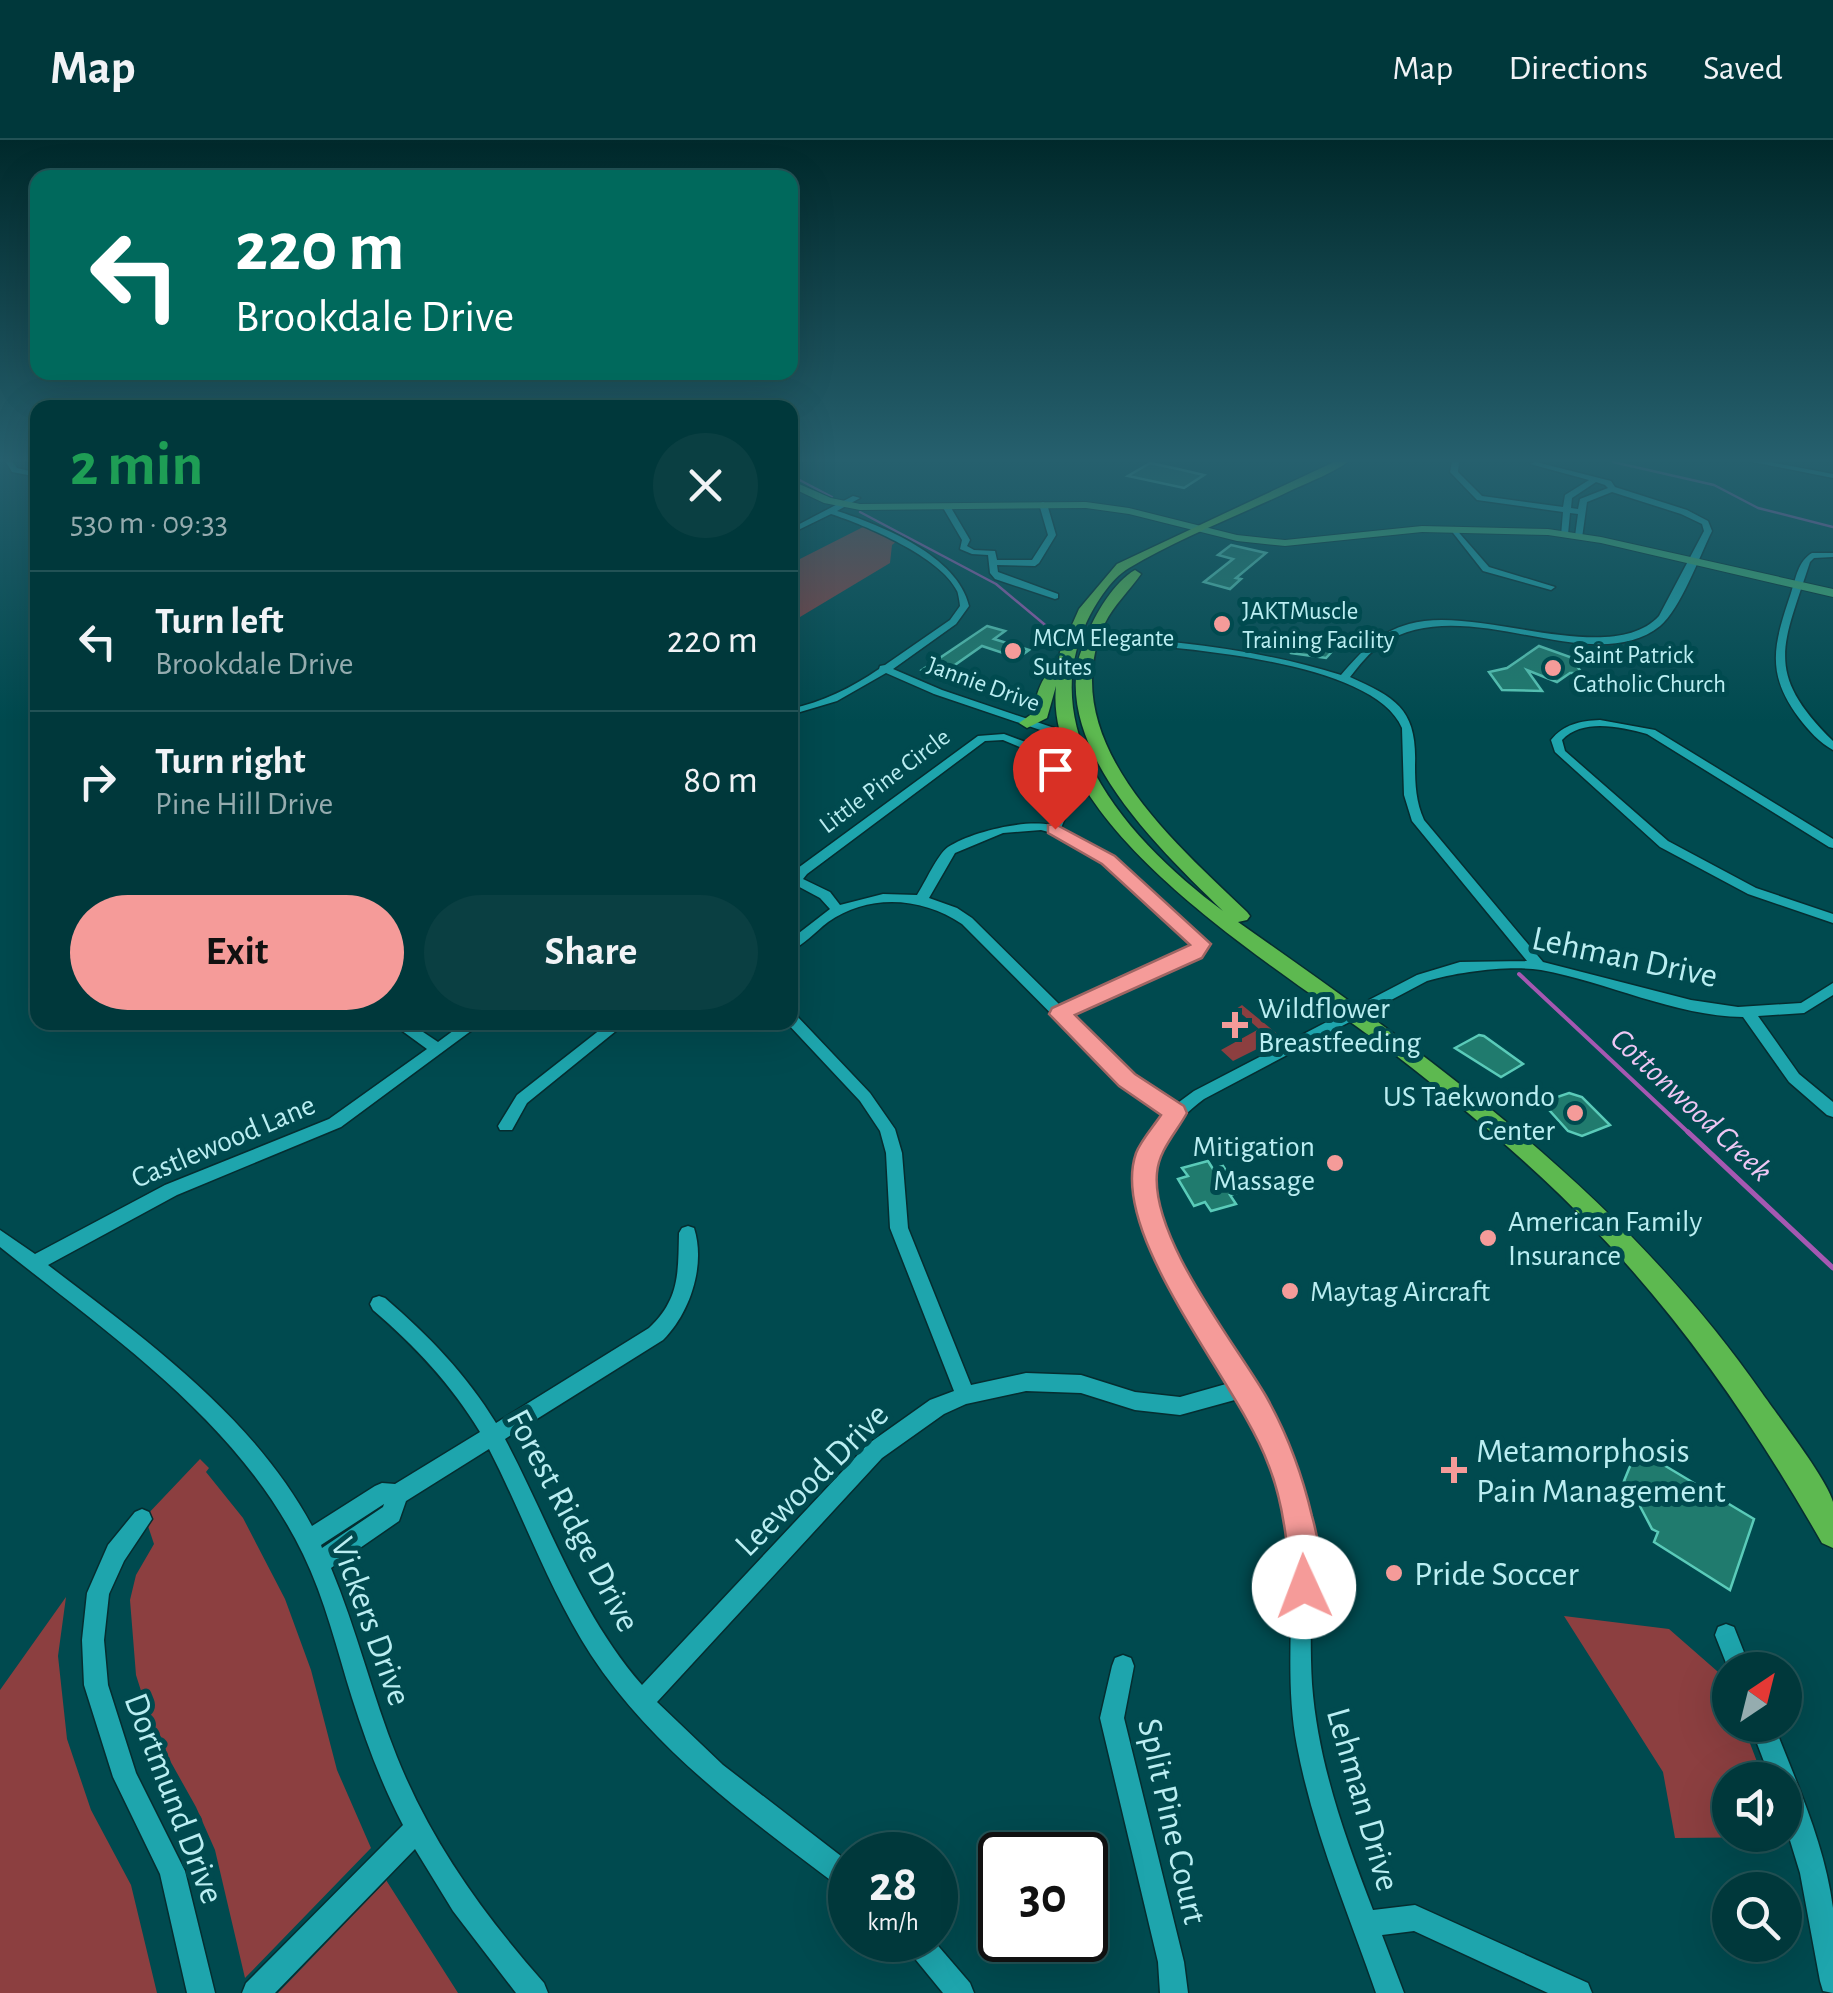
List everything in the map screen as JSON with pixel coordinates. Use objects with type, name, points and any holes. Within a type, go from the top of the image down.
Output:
[{"type":"highway","points":[[1028,723],[1043,711],[1043,698],[1080,616],[1097,590],[1120,567],[1162,548]]},
{"type":"highway","points":[[1138,562],[1137,572],[1109,602],[1090,638],[1084,687],[1097,742],[1116,781],[1152,829],[1288,962]]},
{"type":"highway","points":[[1064,653],[1060,685],[1071,737],[1096,790],[1151,858],[1190,895],[1288,962],[1510,1136],[1611,1230],[1712,1348],[1786,1453],[1833,1532]]},
{"type":"highway","points":[[1071,737],[1097,742]]},
{"type":"main road","points":[[1634,548],[1833,593]]},
{"type":"street","points":[[798,710],[824,703],[958,618],[965,606],[965,594],[952,575],[910,548]]},
{"type":"street","points":[[966,548],[992,552],[998,577],[1056,596]]},
{"type":"street","points":[[993,562],[1036,563],[1044,548]]},
{"type":"street","points":[[1468,548],[1482,569],[1551,586]]},
{"type":"street","points":[[1342,680],[1380,641],[1413,627],[1466,622],[1578,639],[1622,639],[1655,625],[1699,548]]},
{"type":"street","points":[[1833,555],[1816,554],[1806,561],[1778,647],[1777,667],[1793,704],[1833,746]]},
{"type":"street","points":[[1659,593],[1674,596]]},
{"type":"street","points":[[1090,638],[1227,649],[1342,680],[1379,695],[1402,714],[1408,729],[1408,793],[1413,812],[1538,964]]},
{"type":"street","name":"Jannie Drive","points":[[883,668],[938,692],[1071,737]]},
{"type":"street","points":[[1833,844],[1651,732],[1624,725],[1584,726],[1564,730],[1556,740],[1560,752],[1664,844],[1752,891],[1833,918]]},
{"type":"street","name":"Little Pine Circle","points":[[798,877],[982,738],[1004,737],[1027,746],[1043,788],[1060,816],[1055,829]]},
{"type":"street","points":[[921,900],[950,852],[1014,827],[1055,829],[1108,860],[1198,938],[1201,946],[1195,953],[1060,1014]]},
{"type":"street","name":"Little Pine Circle","points":[[798,881],[824,895],[838,910]]},
{"type":"street","points":[[798,941],[838,910],[872,900],[921,900],[967,921],[1127,1080],[1175,1113]]},
{"type":"street","name":"Lehman Drive","points":[[1390,1993],[1307,1740],[1299,1670],[1304,1556],[1292,1486],[1274,1441],[1245,1388],[1166,1258],[1147,1210],[1144,1177],[1148,1154],[1175,1113],[1210,1088],[1443,970],[1538,964],[1692,1005],[1748,1012],[1804,1008],[1833,988]]},
{"type":"street","points":[[1748,1012],[1794,1078],[1833,1111]]},
{"type":"street","points":[[798,1026],[865,1097],[887,1128],[894,1153],[900,1228],[965,1395]]},
{"type":"street","points":[[409,1030],[438,1049]]},
{"type":"street","name":"Castlewood Lane","points":[[33,1264],[171,1190],[336,1123],[465,1030]]},
{"type":"street","points":[[506,1126],[522,1099],[610,1030]]},
{"type":"street","points":[[308,1541],[382,1494],[397,1495],[494,1438],[648,1341],[669,1323],[686,1291],[688,1234]]},
{"type":"street","name":"Vickers Drive","points":[[0,1237],[210,1408],[259,1465],[319,1563],[338,1608],[386,1762],[417,1829],[470,1915],[534,1993]]},
{"type":"street","name":"Forest Ridge Drive","points":[[379,1304],[437,1356],[494,1438],[578,1611],[640,1703],[706,1769],[828,1862]]},
{"type":"street","name":"Leewood Drive","points":[[640,1703],[875,1451],[914,1420],[965,1395],[1001,1385],[1057,1381],[1082,1384],[1158,1406],[1180,1406],[1245,1388]]},
{"type":"street","points":[[319,1563],[392,1514],[397,1495]]},
{"type":"street","name":"Dortmund Drive","points":[[142,1518],[108,1568],[98,1594],[93,1640],[96,1686],[124,1777],[172,1870],[201,1993]]},
{"type":"street","points":[[1726,1635],[1733,1652]]},
{"type":"street","name":"Split Pine Court","points":[[1123,1666],[1112,1718],[1169,1952],[1174,1993]]},
{"type":"street","points":[[256,1993],[417,1829]]},
{"type":"street","points":[[1802,1837],[1814,1873],[1833,1981]]},
{"type":"street","points":[[1367,1924],[1415,1918],[1578,1993]]},
{"type":"street","points":[[934,1962],[960,1993]]},
{"type":"shaded area","points":[[821,548],[892,548],[890,563],[798,618],[798,560]]},
{"type":"shaded area","points":[[1242,1005],[1281,1037],[1233,1061],[1221,1050],[1259,1029],[1236,1009]]},
{"type":"shaded area","points":[[200,1459],[243,1518],[285,1599],[311,1670],[337,1770],[371,1848],[245,1978],[215,1850],[154,1732],[136,1675],[130,1600],[136,1575],[154,1544],[145,1517]]},
{"type":"shaded area","points":[[66,1597],[58,1656],[67,1739],[91,1810],[131,1885],[157,1993],[0,1993],[0,1690]]},
{"type":"shaded area","points":[[1564,1616],[1669,1629],[1712,1667],[1712,1742],[1749,1742],[1757,1762],[1712,1762],[1712,1838],[1675,1838],[1663,1772]]},
{"type":"shaded area","points":[[386,1881],[458,1993],[278,1993]]},
{"type":"building","points":[[1226,548],[1266,553],[1236,578],[1241,579],[1230,589],[1204,582],[1233,559],[1218,555]]},
{"type":"building","name":"MCM Elegante Suites","points":[[987,626],[1005,631],[994,639],[1029,650],[1018,658],[982,646],[939,676],[922,670]]},
{"type":"building","points":[[1305,638],[1338,645],[1326,658],[1291,653],[1280,641]]},
{"type":"building","name":"Saint Patrick Catholic Church","points":[[1539,646],[1570,657],[1582,673],[1570,673],[1557,682],[1527,670],[1542,691],[1502,690],[1489,672],[1507,668]]},
{"type":"building","points":[[1479,1035],[1523,1064],[1501,1077],[1455,1048]]},
{"type":"building","name":"US Taekwondo Center","points":[[1569,1093],[1582,1097],[1610,1125],[1582,1136],[1568,1131],[1542,1102]]},
{"type":"building","points":[[1208,1161],[1213,1169],[1223,1166],[1240,1192],[1230,1195],[1236,1204],[1211,1211],[1205,1202],[1194,1206],[1178,1179],[1188,1176],[1182,1168]]},
{"type":"building","points":[[1637,1449],[1754,1519],[1730,1590],[1654,1542],[1658,1532],[1652,1529],[1633,1493],[1635,1488],[1624,1481]]},
{"type":"waterway","name":"Cottonwood Creek","points":[[929,548],[996,584],[1050,629]]},
{"type":"waterway","name":"Cottonwood Creek","points":[[1519,974],[1690,1134]]},
{"type":"waterway","name":"Cottonwood Creek","points":[[1688,1132],[1833,1268]]},
{"type":"place","name":"JAKTMuscle Training Facility","points":[[1222,624]]},
{"type":"place","name":"MCM Elegante Suites","points":[[1013,651]]},
{"type":"place","name":"Saint Patrick Catholic Church","points":[[1553,668]]},
{"type":"place","name":"Wildflower Breastfeeding","points":[[1235,1025]]},
{"type":"place","name":"US Taekwondo Center","points":[[1575,1113]]},
{"type":"place","name":"Mitigation Massage","points":[[1335,1163]]},
{"type":"place","name":"American Family Insurance","points":[[1488,1238]]},
{"type":"place","name":"Maytag Aircraft","points":[[1290,1291]]},
{"type":"place","name":"Metamorphosis Pain Management","points":[[1454,1470]]},
{"type":"place","name":"Pride Soccer","points":[[1394,1573]]},
{"type":"route","points":[[1055,829],[1108,860],[1201,944],[1195,953],[1060,1014],[1127,1080],[1175,1113],[1148,1154],[1144,1177],[1147,1210],[1166,1258],[1268,1428],[1283,1461],[1302,1538],[1304,1587]]}]
